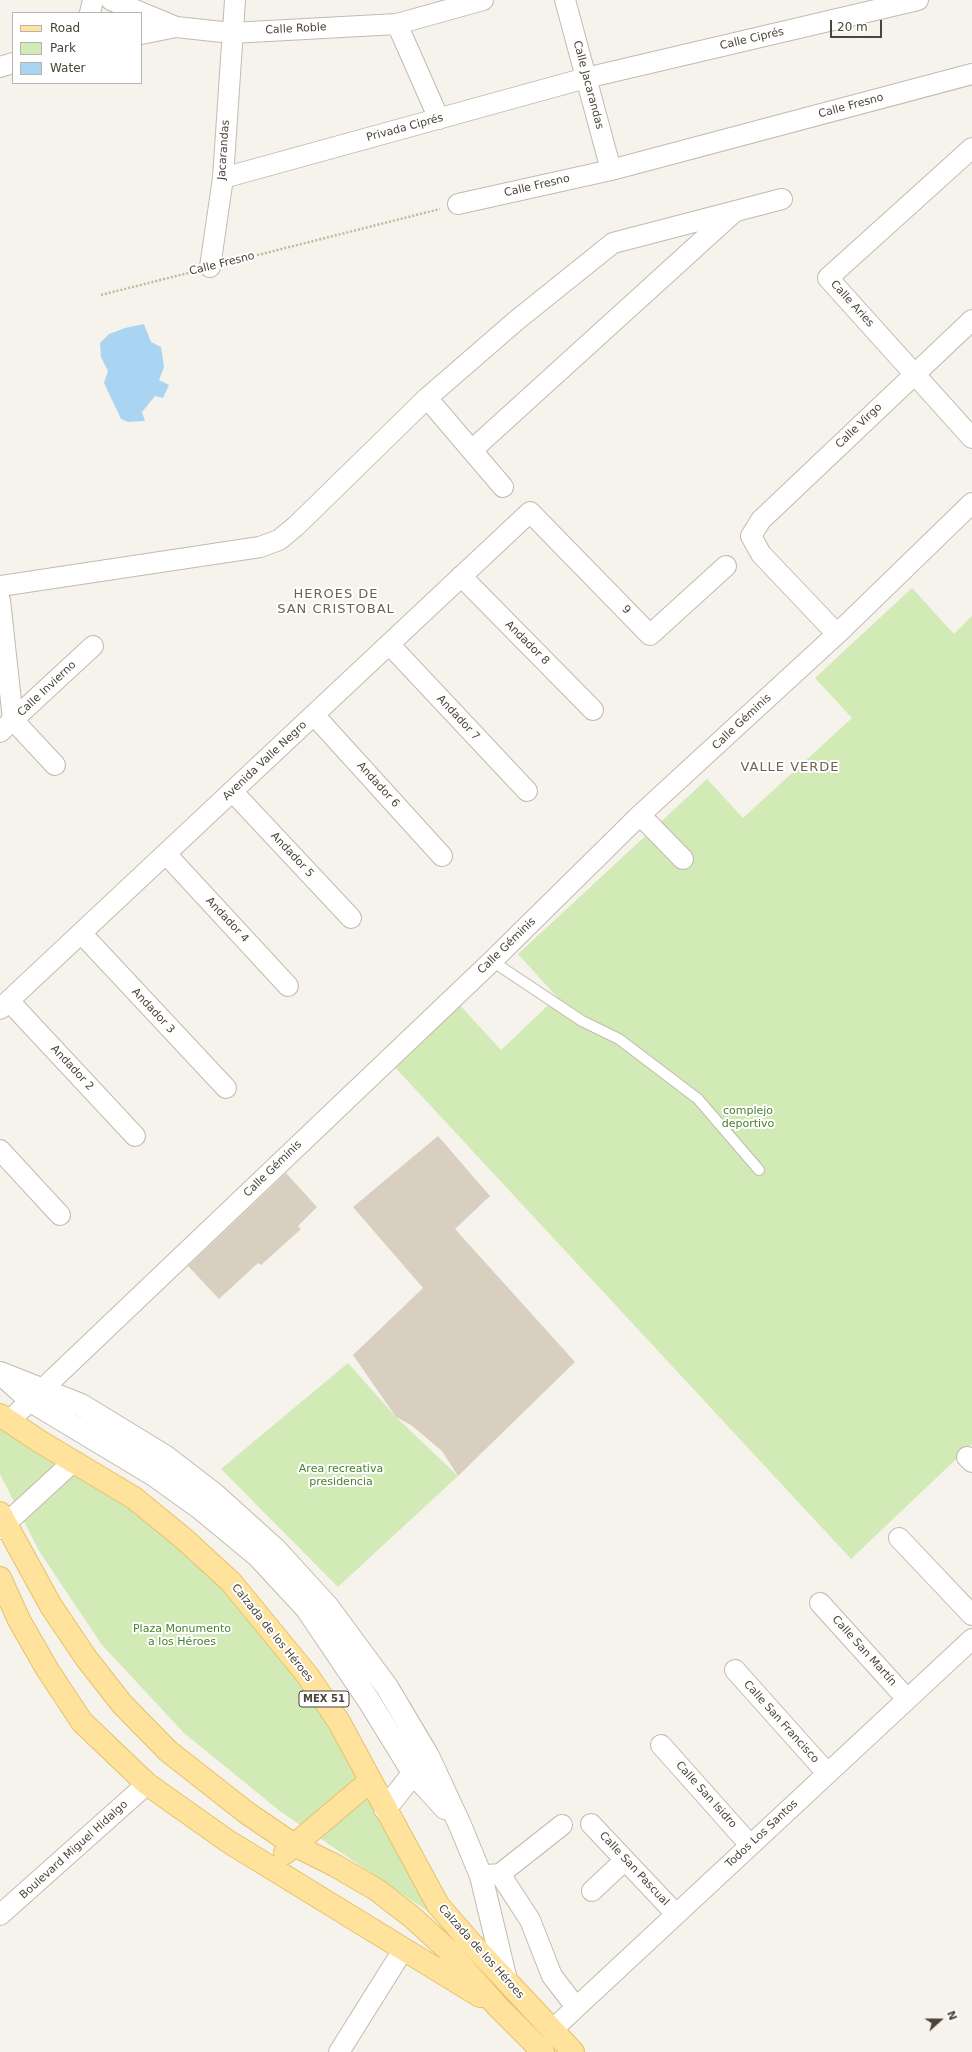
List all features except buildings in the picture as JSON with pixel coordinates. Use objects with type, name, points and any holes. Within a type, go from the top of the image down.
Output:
[{"type":"main road","name":"Calzada de los Héroes","points":[[5,1418],[39,1442],[74,1461],[134,1498],[183,1538],[231,1582],[308,1676],[339,1722],[438,1905],[471,1943],[573,2052]]},
{"type":"main road","points":[[2,1522],[51,1606],[86,1658],[122,1704],[168,1751],[247,1813],[294,1845],[336,1866],[376,1890],[412,1917],[448,1950],[504,2013],[543,2052]]},
{"type":"main road","points":[[0,1578],[19,1620],[47,1669],[82,1722],[147,1784],[229,1842],[504,2013],[529,2033],[540,2036],[552,2030]]},
{"type":"main road","points":[[269,1867],[370,1781]]},
{"type":"street","points":[[90,12],[93,0]]},
{"type":"street","name":"Calle Roble","points":[[111,0],[140,12]]},
{"type":"street","name":"Jacarandas","points":[[210,267],[223,178],[235,0]]},
{"type":"street","name":"Calle Roble","points":[[142,13],[176,27],[232,32],[397,24],[483,0]]},
{"type":"street","name":"Calle Jacarandas","points":[[565,0],[611,170]]},
{"type":"street","name":"Calle Ciprés","points":[[586,78],[918,0]]},
{"type":"street","points":[[397,24],[439,119]]},
{"type":"street","points":[[142,34],[176,27]]},
{"type":"street","points":[[0,66],[12,63]]},
{"type":"street","name":"Calle Fresno","points":[[458,204],[611,170],[972,74]]},
{"type":"street","name":"Privada Ciprés","points":[[223,178],[586,78]]},
{"type":"street","name":"Calle Aries","points":[[972,148],[828,278],[972,438]]},
{"type":"street","points":[[0,586],[260,547],[279,540],[296,526],[427,398],[517,320],[613,243],[782,199]]},
{"type":"street","points":[[472,450],[734,212]]},
{"type":"street","name":"Calle Virgo","points":[[837,634],[761,554],[751,536],[761,520],[914,373],[972,320]]},
{"type":"street","points":[[427,398],[503,487]]},
{"type":"street","name":"Calle Géminis","points":[[5,1418],[37,1395],[492,961],[640,815],[837,634],[972,503]]},
{"type":"street","name":"9","points":[[530,512],[650,635],[726,566]]},
{"type":"street","name":"Avenida Valle Negro","points":[[4,1005],[530,512]]},
{"type":"street","name":"Andador 8","points":[[461,576],[593,710]]},
{"type":"street","points":[[0,600],[6,726],[55,765]]},
{"type":"street","name":"Andador 7","points":[[389,644],[527,791]]},
{"type":"street","name":"Calle Invierno","points":[[6,726],[93,646]]},
{"type":"street","name":"Andador 6","points":[[314,715],[442,856]]},
{"type":"street","name":"Andador 5","points":[[232,791],[351,918]]},
{"type":"street","points":[[640,815],[683,859]]},
{"type":"street","name":"Andador 4","points":[[166,854],[288,986]]},
{"type":"street","name":"Andador 3","points":[[81,933],[226,1088]]},
{"type":"street","name":"Andador 2","points":[[4,1005],[135,1136]]},
{"type":"street","points":[[0,1150],[60,1215]]},
{"type":"street","points":[[1,1374],[37,1395],[154,1475],[200,1508],[258,1556],[307,1609],[369,1701],[414,1774],[460,1825]]},
{"type":"street","points":[[37,1395],[81,1405],[166,1457],[214,1494],[276,1550],[328,1606],[387,1687],[428,1756],[460,1825],[490,1875],[530,1920],[552,1976],[576,2007]]},
{"type":"street","points":[[154,1475],[166,1457]]},
{"type":"street","points":[[2,1522],[74,1461]]},
{"type":"street","points":[[899,1538],[972,1615]]},
{"type":"street","name":"Calle San Martín","points":[[820,1603],[907,1699]]},
{"type":"street","name":"Todos Los Santos","points":[[552,2030],[972,1639]]},
{"type":"street","name":"Calle San Francisco","points":[[735,1670],[828,1774]]},
{"type":"street","points":[[369,1701],[387,1687]]},
{"type":"street","name":"Calle San Isidro","points":[[661,1745],[750,1845]]},
{"type":"street","points":[[385,1809],[428,1756]]},
{"type":"street","name":"Boulevard Miguel Hidalgo","points":[[0,1915],[147,1784]]},
{"type":"street","name":"Calle San Pascual","points":[[592,1824],[676,1914]]},
{"type":"street","points":[[490,1875],[562,1825]]},
{"type":"street","points":[[592,1891],[625,1860]]},
{"type":"street","points":[[490,1875],[506,1980]]},
{"type":"street","points":[[339,2052],[403,1950]]},
{"type":"lane","points":[[492,961],[582,1021],[619,1039],[698,1100],[759,1170]]},
{"type":"path","name":"Calle Fresno","points":[[101,295],[458,204]]},
{"type":"green space","name":"complejo deportivo","points":[[912,588],[954,634],[972,616],[972,1444],[851,1559],[391,1063],[457,1002],[501,1050],[557,997],[518,954],[707,779],[743,818],[852,718],[815,678]]},
{"type":"green space","name":"Area recreativa presidencia","points":[[348,1363],[396,1417],[458,1476],[338,1587],[221,1469]]},
{"type":"green space","name":"Plaza Monumento a los Héroes","points":[[0,1419],[128,1501],[229,1588],[336,1723],[438,1918],[281,1812],[184,1733],[102,1645],[39,1551],[0,1474]]},
{"type":"water","points":[[144,324],[151,342],[161,347],[164,367],[159,380],[169,385],[163,398],[155,396],[142,412],[145,421],[128,422],[121,419],[104,383],[108,371],[101,357],[100,343],[109,334],[125,328]]},
{"type":"district","name":"HEROES DE SAN CRISTOBAL","points":[[336,602]]},
{"type":"district","name":"VALLE VERDE","points":[[790,768]]}]
